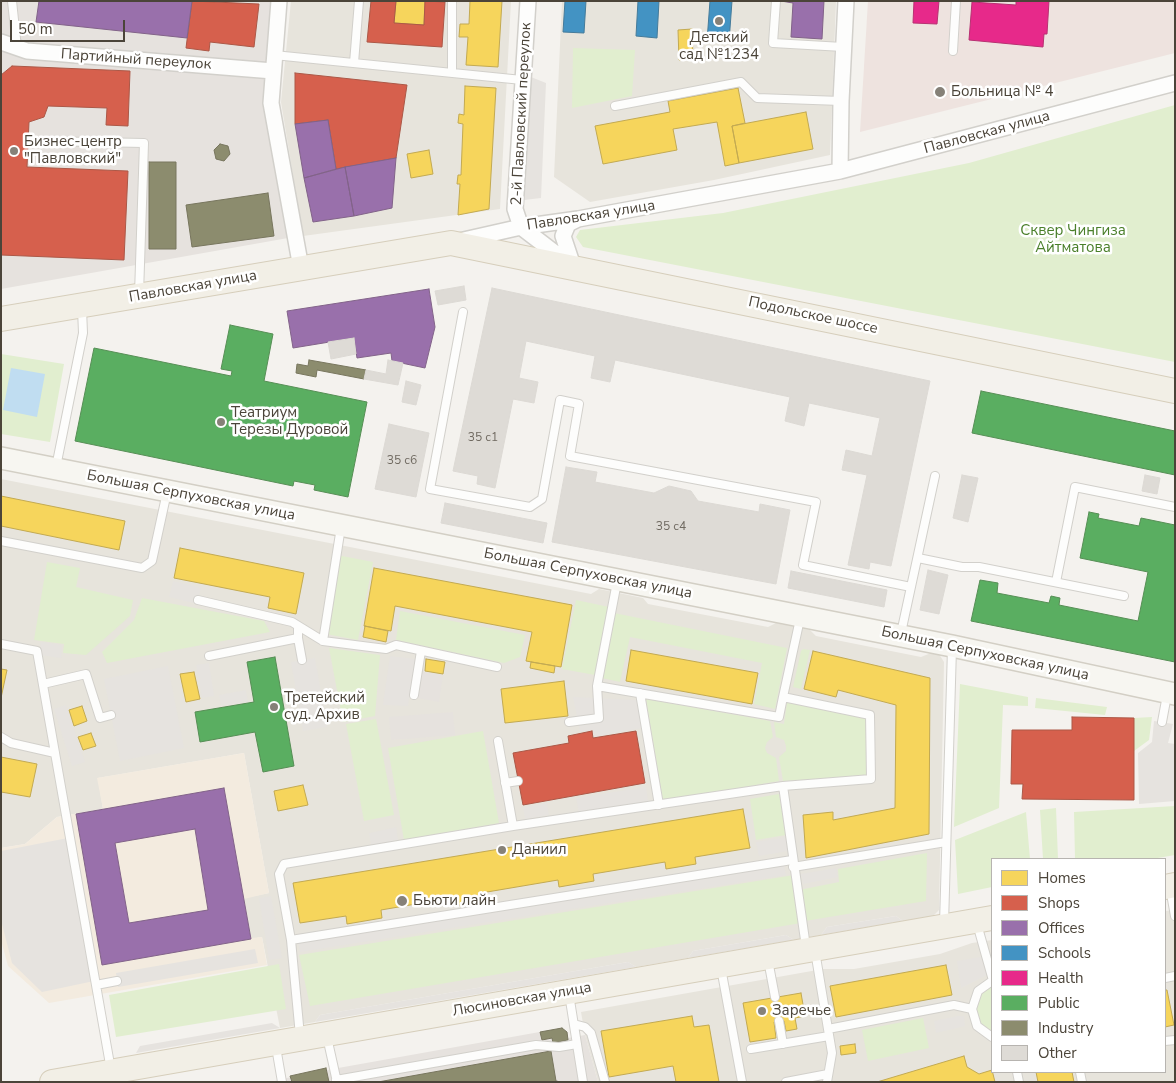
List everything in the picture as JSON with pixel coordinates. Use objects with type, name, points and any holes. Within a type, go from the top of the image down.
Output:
[{"type":"main road","name":"Павловская улица","points":[[1,319],[451,243]]},
{"type":"main road","name":"Подольское шоссе","points":[[451,243],[574,266],[1175,391]]},
{"type":"main road","name":"Люсиновская улица","points":[[52,1082],[984,920]]},
{"type":"street","points":[[279,1],[271,103],[301,268]]},
{"type":"street","name":"2-й Павловский переулок","points":[[521,227],[515,209],[528,1]]},
{"type":"street","points":[[840,171],[840,101],[846,1]]},
{"type":"street","name":"Партийный переулок","points":[[1,42],[27,51],[273,71]]},
{"type":"street","name":"Павловская улица","points":[[451,243],[521,227],[578,219],[840,171],[1175,83]]},
{"type":"street","points":[[574,266],[563,236],[568,224],[578,219]]},
{"type":"street","points":[[521,227],[533,238],[574,266]]},
{"type":"street","name":"Большая Серпуховская улица","points":[[1,458],[952,646],[1171,694]]},
{"type":"lane","points":[[12,1],[17,48]]},
{"type":"lane","points":[[354,63],[359,1]]},
{"type":"lane","points":[[452,1],[452,73]]},
{"type":"lane","points":[[776,1],[773,43],[843,47]]},
{"type":"lane","points":[[953,52],[956,1]]},
{"type":"lane","points":[[274,55],[522,80]]},
{"type":"lane","points":[[615,106],[741,82],[757,98],[840,101]]},
{"type":"lane","points":[[39,141],[144,143],[139,296]]},
{"type":"lane","points":[[56,469],[83,333],[82,306]]},
{"type":"lane","points":[[462,312],[430,489],[530,507],[542,499],[560,400],[579,404],[570,456],[816,502],[803,565],[911,587]]},
{"type":"lane","points":[[901,636],[935,476]]},
{"type":"lane","points":[[1056,582],[1075,487],[1175,507]]},
{"type":"lane","points":[[1,540],[142,568],[152,560],[167,492]]},
{"type":"lane","points":[[323,641],[342,525]]},
{"type":"lane","points":[[918,558],[962,567],[979,567],[1124,596]]},
{"type":"lane","points":[[569,722],[599,718],[597,686],[618,580]]},
{"type":"lane","points":[[198,600],[292,622],[298,628],[323,641],[386,649],[396,645],[497,667]]},
{"type":"lane","points":[[597,686],[779,717],[801,616]]},
{"type":"lane","points":[[298,628],[302,660]]},
{"type":"lane","points":[[209,656],[298,638]]},
{"type":"lane","points":[[1,644],[37,651],[111,1072]]},
{"type":"lane","points":[[944,928],[952,646]]},
{"type":"lane","points":[[414,695],[421,651]]},
{"type":"lane","points":[[43,684],[86,674],[100,718],[111,715]]},
{"type":"lane","points":[[640,693],[659,805]]},
{"type":"lane","points":[[1162,722],[1171,694]]},
{"type":"lane","points":[[300,1038],[290,940],[279,874],[284,864],[513,826],[783,786],[871,779],[870,715],[783,697]]},
{"type":"lane","points":[[1,737],[11,743],[56,753]]},
{"type":"lane","points":[[498,740],[513,826]]},
{"type":"lane","points":[[505,783],[518,781]]},
{"type":"lane","points":[[783,786],[793,864],[832,1053],[828,1078],[786,1082]]},
{"type":"lane","points":[[290,940],[946,842]]},
{"type":"lane","points":[[1170,886],[1175,916]]},
{"type":"lane","points":[[984,920],[981,944],[991,976]]},
{"type":"lane","points":[[768,958],[775,997]]},
{"type":"lane","points":[[721,966],[742,1082]]},
{"type":"lane","points":[[991,980],[978,991],[972,1009],[977,1026],[991,1036]]},
{"type":"lane","points":[[96,985],[117,981]]},
{"type":"lane","points":[[568,992],[584,1082]]},
{"type":"lane","points":[[751,1049],[783,1044],[954,1005],[972,1009]]},
{"type":"lane","points":[[779,1022],[783,1044]]},
{"type":"lane","points":[[574,1024],[585,1027],[591,1033],[605,1082]]},
{"type":"lane","points":[[327,1033],[336,1081],[536,1045],[559,1047],[577,1044]]},
{"type":"lane","points":[[275,1042],[282,1082]]},
{"type":"shaded area","points":[[1,1],[272,1],[264,101],[288,238],[1,289]]},
{"type":"shaded area","points":[[291,1],[511,1],[500,209],[303,236],[281,102]]},
{"type":"shaded area","points":[[562,1],[836,1],[830,155],[714,180],[590,202],[554,177]]},
{"type":"shaded area","name":"Больница № 4","points":[[868,1],[1175,1],[1175,53],[860,132]]},
{"type":"shaded area","points":[[531,77],[546,83],[541,198],[524,200]]},
{"type":"shaded area","points":[[1,479],[591,594],[599,589],[643,598],[648,604],[768,627],[776,623],[810,630],[816,636],[921,657],[931,653],[939,654],[944,662],[939,910],[933,916],[903,921],[896,916],[827,927],[821,935],[794,940],[786,935],[693,951],[688,958],[636,967],[628,962],[320,1015],[315,1022],[280,1028],[262,937],[251,939],[244,898],[269,893],[244,753],[98,778],[103,809],[57,817],[25,844],[1,848]]},
{"type":"shaded area","points":[[173,581],[201,588],[197,604],[169,597]]},
{"type":"shaded area","points":[[41,642],[62,645],[61,658],[39,655]]},
{"type":"shaded area","points":[[390,656],[415,659],[408,706],[383,705]]},
{"type":"shaded area","points":[[315,658],[327,727],[303,731],[291,662]]},
{"type":"shaded area","points":[[209,663],[214,696],[202,698],[196,665]]},
{"type":"shaded area","points":[[168,666],[184,748],[120,761],[104,679]]},
{"type":"shaded area","points":[[423,672],[443,675],[439,702],[418,698]]},
{"type":"shaded area","points":[[246,690],[248,702],[221,706],[219,695]]},
{"type":"shaded area","points":[[573,697],[638,700],[642,728],[595,737],[593,730],[580,732]]},
{"type":"shaded area","points":[[66,705],[85,762],[72,766],[54,709]]},
{"type":"shaded area","points":[[453,712],[455,735],[391,740],[389,717]]},
{"type":"shaded area","points":[[1154,721],[1173,724],[1168,743],[1175,744],[1175,801],[1139,804],[1138,753],[1152,742]]},
{"type":"shaded area","points":[[244,753],[269,893],[244,899],[251,938],[262,937],[267,965],[49,1003],[8,966],[1,940],[1,848],[25,844],[57,817],[103,809],[97,778]]},
{"type":"shaded area","points":[[646,787],[648,801],[579,812],[576,798]]},
{"type":"shaded area","points":[[547,803],[549,815],[525,819],[523,807]]},
{"type":"shaded area","points":[[396,827],[398,840],[371,845],[369,833]]},
{"type":"shaded area","points":[[786,837],[788,851],[759,856],[756,842]]},
{"type":"shaded area","points":[[68,838],[94,981],[42,992],[12,963],[1,920],[1,851]]},
{"type":"shaded area","points":[[784,865],[786,875],[300,952],[298,942]]},
{"type":"shaded area","points":[[836,868],[838,877],[803,884],[801,874]]},
{"type":"shaded area","points":[[271,896],[282,958],[269,960],[259,898]]},
{"type":"shaded area","points":[[1175,910],[1175,1082],[598,1082],[585,1035],[581,1012],[823,969],[854,969],[940,954],[972,943],[991,940],[991,1073],[1166,1073],[1166,911]]},
{"type":"shaded area","points":[[896,916],[903,921],[821,935],[827,927]]},
{"type":"shaded area","points":[[786,935],[794,940],[688,958],[693,951]]},
{"type":"shaded area","points":[[255,949],[258,963],[118,987],[116,973]]},
{"type":"shaded area","points":[[986,956],[991,973],[961,988],[957,961]]},
{"type":"shaded area","points":[[628,962],[636,967],[315,1022],[320,1015]]},
{"type":"shaded area","points":[[964,1016],[965,1026],[936,1033],[934,1021]]},
{"type":"shaded area","points":[[272,1023],[280,1028],[136,1053],[140,1046]]},
{"type":"shaded area","points":[[562,1028],[567,1032],[568,1038],[585,1035],[598,1082],[271,1082],[326,1068],[327,1070]]},
{"type":"green space","points":[[573,48],[635,50],[632,96],[572,108]]},
{"type":"green space","name":"Сквер Чингиза Айтматова","points":[[1175,105],[1175,362],[583,247],[576,237],[580,230],[723,213],[969,163]]},
{"type":"green space","points":[[1,354],[64,364],[50,442],[1,434]]},
{"type":"green space","points":[[337,555],[373,562],[358,640],[326,634]]},
{"type":"green space","points":[[47,562],[80,568],[76,587],[133,600],[130,616],[86,655],[63,653],[64,644],[34,640]]},
{"type":"green space","points":[[142,598],[264,621],[270,632],[107,663],[102,652],[134,620]]},
{"type":"green space","points":[[576,600],[609,607],[595,675],[562,669]]},
{"type":"green space","points":[[400,611],[525,635],[520,657],[504,663],[396,640]]},
{"type":"green space","points":[[614,613],[787,648],[775,709],[754,704],[762,663],[630,637],[620,682],[602,678]]},
{"type":"green space","points":[[329,648],[380,655],[375,716],[343,722]]},
{"type":"green space","points":[[803,649],[810,650],[801,689],[793,687]]},
{"type":"green space","points":[[960,684],[1028,697],[1028,706],[1003,705],[999,808],[954,827]]},
{"type":"green space","points":[[1036,698],[1107,707],[1105,715],[1035,708]]},
{"type":"green space","points":[[646,699],[770,721],[773,737],[767,742],[765,748],[767,753],[776,758],[779,781],[663,801]]},
{"type":"green space","points":[[787,702],[867,718],[868,776],[783,781],[779,757],[786,751],[786,746],[784,740],[776,737],[774,722],[784,724]]},
{"type":"green space","points":[[1152,717],[1149,740],[1134,751],[1134,718]]},
{"type":"green space","points":[[376,719],[394,815],[364,821],[346,724]]},
{"type":"green space","points":[[483,731],[499,823],[404,840],[388,748]]},
{"type":"green space","points":[[779,794],[786,835],[756,840],[750,799]]},
{"type":"green space","points":[[1175,806],[1175,855],[1158,858],[1075,858],[1074,812]]},
{"type":"green space","points":[[1056,808],[1058,858],[1043,858],[1040,810]]},
{"type":"green space","points":[[1026,812],[1030,858],[991,858],[991,887],[958,894],[955,840]]},
{"type":"green space","points":[[927,853],[926,901],[805,921],[799,890],[839,882],[838,869]]},
{"type":"green space","points":[[794,875],[801,923],[310,1006],[299,955]]},
{"type":"green space","points":[[279,964],[286,1009],[116,1037],[109,995]]},
{"type":"green space","points":[[991,985],[991,1034],[980,1024],[975,1008],[981,992]]},
{"type":"green space","points":[[923,1018],[929,1048],[868,1061],[862,1030]]},
{"type":"water","points":[[11,368],[45,374],[37,417],[3,410]]},
{"type":"building: Homes","points":[[396,1],[425,1],[424,25],[394,23]]},
{"type":"building: Homes","points":[[470,1],[502,1],[498,67],[466,65],[468,37],[459,37],[460,24],[469,24]]},
{"type":"building: Homes","points":[[692,29],[693,59],[679,60],[678,30]]},
{"type":"building: Homes","points":[[465,86],[496,88],[489,209],[458,215],[460,184],[457,184],[458,175],[461,175],[463,124],[458,123],[459,114],[464,115]]},
{"type":"building: Homes","points":[[738,88],[745,123],[732,126],[739,163],[725,166],[717,122],[673,129],[677,150],[603,164],[595,126],[670,112],[668,101]]},
{"type":"building: Homes","points":[[806,112],[813,149],[739,163],[732,126]]},
{"type":"building: Homes","points":[[429,150],[433,174],[411,178],[407,154]]},
{"type":"building: Homes","points":[[1,496],[125,521],[119,550],[1,526]]},
{"type":"building: Homes","points":[[180,548],[304,573],[296,614],[268,608],[270,597],[174,578]]},
{"type":"building: Homes","points":[[374,568],[572,605],[561,667],[526,661],[532,632],[395,606],[391,631],[364,626]]},
{"type":"building: Homes","points":[[365,626],[388,631],[386,642],[363,637]]},
{"type":"building: Homes","points":[[631,650],[758,673],[752,704],[626,681]]},
{"type":"building: Homes","points":[[813,651],[930,678],[929,834],[806,858],[803,815],[833,812],[833,820],[895,808],[896,705],[838,690],[836,697],[804,689]]},
{"type":"building: Homes","points":[[426,659],[445,662],[443,674],[425,671]]},
{"type":"building: Homes","points":[[531,662],[555,666],[554,673],[530,668]]},
{"type":"building: Homes","points":[[1,669],[7,670],[1,698]]},
{"type":"building: Homes","points":[[194,672],[200,699],[186,702],[180,674]]},
{"type":"building: Homes","points":[[564,681],[568,716],[505,723],[501,689]]},
{"type":"building: Homes","points":[[82,706],[87,721],[74,726],[69,710]]},
{"type":"building: Homes","points":[[91,733],[96,746],[83,750],[78,737]]},
{"type":"building: Homes","points":[[1,757],[37,764],[30,797],[1,792]]},
{"type":"building: Homes","points":[[303,785],[308,805],[278,811],[274,791]]},
{"type":"building: Homes","points":[[743,809],[750,848],[695,857],[696,864],[666,869],[665,862],[593,874],[594,881],[559,887],[558,880],[487,892],[488,900],[453,906],[451,898],[381,910],[382,918],[347,924],[346,916],[300,923],[293,883]]},
{"type":"building: Homes","points":[[946,965],[952,995],[836,1017],[830,986]]},
{"type":"building: Homes","points":[[1166,990],[1167,990],[1174,1025],[1166,1027]]},
{"type":"building: Homes","points":[[801,993],[805,1016],[795,1018],[797,1029],[786,1031],[784,1021],[774,1022],[776,1038],[750,1042],[743,1003]]},
{"type":"building: Homes","points":[[692,1016],[694,1027],[709,1025],[719,1082],[676,1082],[673,1066],[609,1077],[601,1031]]},
{"type":"building: Homes","points":[[855,1044],[856,1053],[841,1055],[840,1046]]},
{"type":"building: Homes","points":[[964,1056],[967,1067],[979,1074],[991,1070],[995,1082],[877,1082]]},
{"type":"building: Homes","points":[[1036,1073],[1072,1073],[1074,1082],[1038,1082]]},
{"type":"building: Shops","points":[[192,1],[259,4],[254,47],[210,42],[209,51],[186,48]]},
{"type":"building: Shops","points":[[371,1],[396,1],[394,23],[424,25],[425,1],[445,2],[442,47],[367,42]]},
{"type":"building: Shops","name":"Бизнес-центр \"Павловский\"","points":[[12,66],[130,71],[128,126],[106,125],[107,108],[48,106],[44,117],[29,122],[27,167],[128,171],[124,260],[1,255],[1,75]]},
{"type":"building: Shops","points":[[295,73],[407,85],[396,158],[336,169],[328,120],[295,124]]},
{"type":"building: Shops","points":[[1072,717],[1134,718],[1134,800],[1022,799],[1023,784],[1011,784],[1012,730],[1072,730]]},
{"type":"building: Shops","points":[[592,731],[593,738],[636,731],[645,783],[523,805],[513,753],[569,743],[568,736]]},
{"type":"building: Offices","points":[[39,1],[192,1],[187,38],[36,22]]},
{"type":"building: Offices","points":[[781,1],[824,1],[822,39],[791,37],[793,3]]},
{"type":"building: Offices","points":[[328,120],[336,169],[304,178],[295,124]]},
{"type":"building: Offices","points":[[396,158],[392,208],[354,216],[345,167]]},
{"type":"building: Offices","points":[[345,167],[354,216],[313,222],[304,178]]},
{"type":"building: Offices","points":[[429,289],[435,327],[425,368],[392,361],[391,353],[357,358],[354,338],[293,348],[287,311]]},
{"type":"building: Offices","points":[[224,788],[251,939],[102,965],[76,814]],"holes":[[[195,829],[208,910],[129,923],[115,843]]]},
{"type":"building: Schools","points":[[565,1],[586,1],[584,33],[563,32]]},
{"type":"building: Schools","name":"Детский сад №1234","points":[[638,1],[659,1],[657,38],[636,36]]},
{"type":"building: Schools","name":"Детский сад №1234","points":[[710,1],[732,1],[729,42],[707,41]]},
{"type":"building: Health","points":[[914,1],[939,1],[937,24],[913,23]]},
{"type":"building: Health","points":[[1016,1],[1049,1],[1047,34],[1044,34],[1043,47],[969,40],[972,2],[1016,5]]},
{"type":"building: Public","name":"Театриум Терезы Дуровой","points":[[230,325],[273,334],[264,381],[367,402],[348,497],[314,490],[315,485],[294,481],[293,486],[75,441],[94,348],[231,376],[232,371],[221,369]]},
{"type":"building: Public","points":[[981,391],[1175,431],[1175,475],[972,433]]},
{"type":"building: Public","points":[[1089,512],[1099,514],[1098,518],[1139,526],[1141,518],[1175,525],[1175,662],[971,621],[980,580],[998,583],[997,593],[1049,603],[1051,596],[1060,598],[1059,605],[1138,621],[1148,572],[1080,558]]},
{"type":"building: Public","points":[[275,657],[294,766],[263,772],[255,732],[200,742],[195,712],[254,702],[247,662]]},
{"type":"building: Industry","points":[[220,144],[228,146],[230,154],[224,161],[216,159],[214,150]]},
{"type":"building: Industry","points":[[149,162],[176,162],[176,249],[149,249]]},
{"type":"building: Industry","points":[[268,193],[274,236],[192,247],[186,205]]},
{"type":"building: Industry","points":[[309,360],[366,370],[364,379],[317,370],[316,377],[296,373],[297,364],[308,366]]},
{"type":"building: Industry","points":[[562,1028],[567,1032],[568,1040],[553,1043],[552,1038],[542,1040],[540,1032]]},
{"type":"building: Industry","points":[[551,1051],[556,1081],[561,1082],[378,1082]]},
{"type":"building: Industry","points":[[326,1068],[329,1082],[292,1082],[290,1076]]},
{"type":"building: Other","points":[[464,286],[466,300],[438,305],[435,291]]},
{"type":"building: Other","points":[[492,288],[930,381],[891,566],[870,562],[869,569],[848,565],[867,475],[842,470],[846,450],[872,456],[880,418],[809,403],[804,426],[785,421],[790,397],[615,360],[610,382],[591,378],[595,356],[526,341],[519,378],[538,382],[534,403],[513,399],[495,488],[477,484],[478,476],[453,471]]},
{"type":"building: Other","points":[[354,338],[356,354],[331,359],[328,342]]},
{"type":"building: Other","points":[[388,360],[403,363],[398,385],[364,379],[366,370],[386,374]]},
{"type":"building: Other","points":[[406,381],[421,385],[416,405],[402,402]]},
{"type":"building: Other","points":[[389,424],[429,433],[416,497],[375,489]]},
{"type":"building: Other","points":[[566,467],[597,472],[595,482],[654,493],[669,486],[691,491],[698,501],[759,512],[760,504],[790,510],[776,584],[552,542]]},
{"type":"building: Other","points":[[962,475],[978,478],[968,522],[953,518]]},
{"type":"building: Other","points":[[1145,475],[1160,478],[1157,494],[1142,491]]},
{"type":"building: Other","points":[[445,503],[547,523],[543,543],[441,523]]},
{"type":"building: Other","points":[[928,570],[948,575],[939,614],[920,610]]},
{"type":"building: Other","points":[[791,571],[887,590],[884,607],[788,588]]},
{"type":"place","name":"Детский сад №1234","points":[[719,21]]},
{"type":"place","name":"Больница № 4","points":[[940,92]]},
{"type":"place","name":"Бизнес-центр \"Павловский\"","points":[[14,151]]},
{"type":"place","name":"Театриум Терезы Дуровой","points":[[221,422]]},
{"type":"place","name":"Третейский суд. Архив","points":[[274,707]]},
{"type":"place","name":"Даниил","points":[[502,850]]},
{"type":"place","name":"Бьюти лайн","points":[[402,901]]},
{"type":"place","name":"Заречье","points":[[762,1011]]}]
